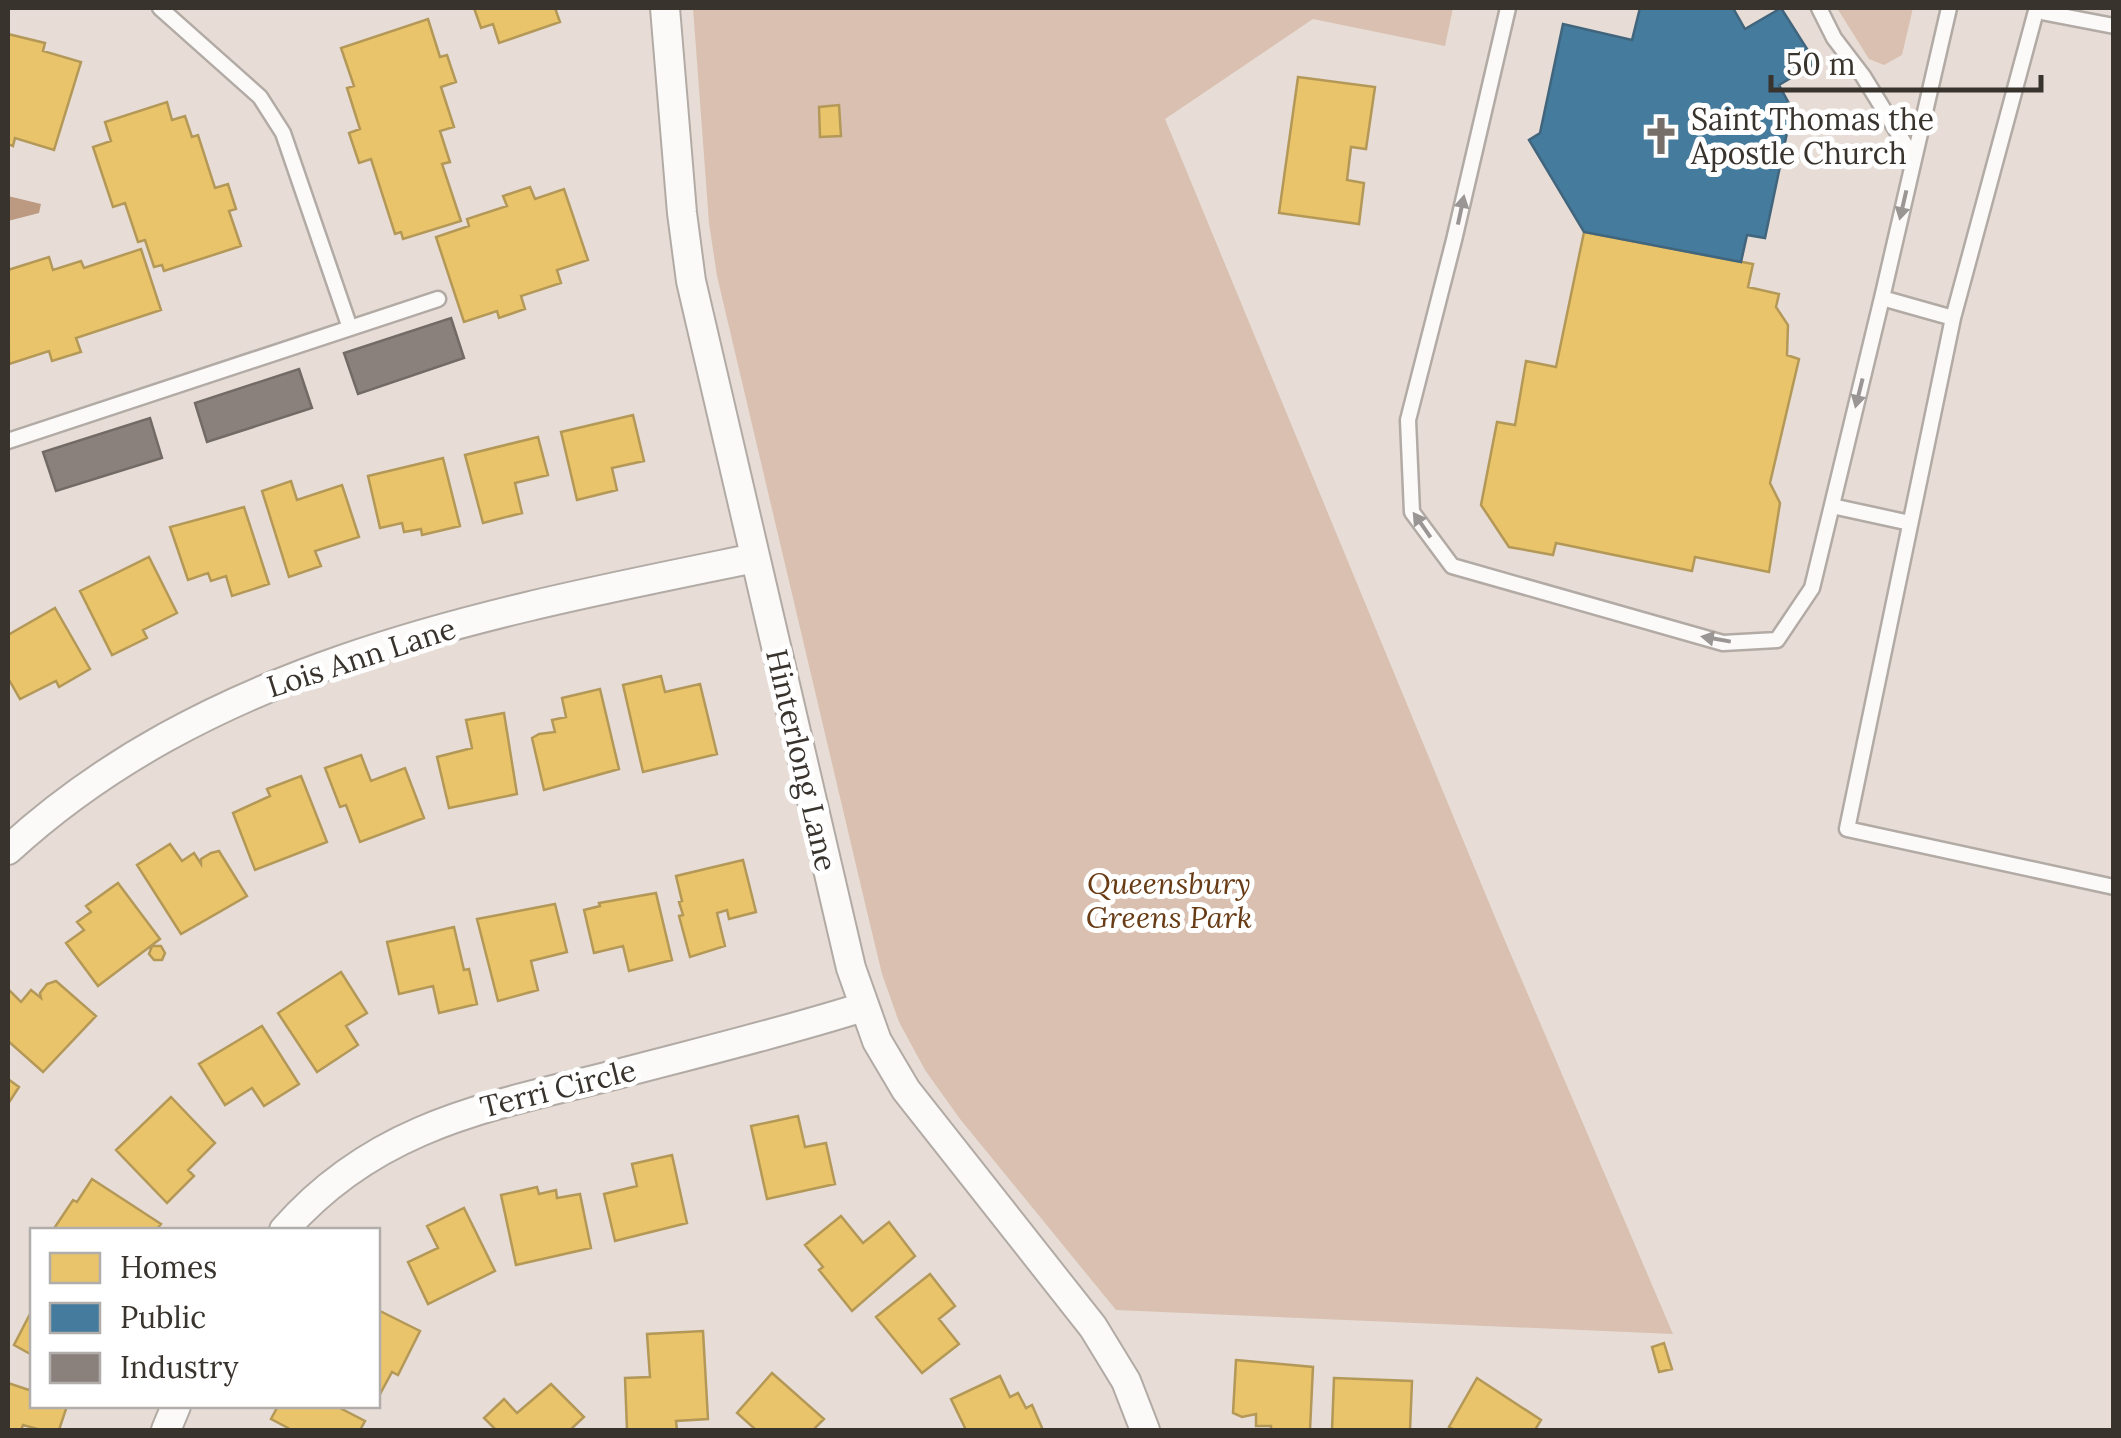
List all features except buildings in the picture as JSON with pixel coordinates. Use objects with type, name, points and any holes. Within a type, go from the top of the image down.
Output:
[{"type":"street","name":"Hinterlong Lane","points":[[665,8],[691,281],[863,1006],[878,1042],[906,1090],[1092,1326],[1126,1381],[1146,1430]]},
{"type":"street","name":"Lois Ann Lane","points":[[8,850],[116,765],[172,731],[241,698],[379,646],[450,626],[755,558]]},
{"type":"street","name":"Terri Circle","points":[[286,1228],[365,1159],[412,1133],[466,1112],[774,1034],[863,1006]]},
{"type":"lane","points":[[160,8],[260,98],[283,133],[350,328]]},
{"type":"lane","points":[[1508,8],[1408,420],[1412,512],[1452,566],[1723,643],[1777,640],[1812,588],[1948,8]]},
{"type":"lane","points":[[1820,8],[1834,38],[1863,76],[1914,159]]},
{"type":"lane","points":[[2114,26],[2036,12],[1953,318],[1847,829],[2114,887]]},
{"type":"lane","points":[[1882,298],[1953,318]]},
{"type":"lane","points":[[8,440],[438,300]]},
{"type":"lane","points":[[1832,506],[1910,523]]},
{"type":"green space","name":"Queensbury Greens Park","points":[[693,8],[1453,8],[1445,46],[1313,19],[1165,119],[1497,922],[1673,1334],[1116,1310],[960,1119],[925,1070],[899,1022],[882,974],[717,276],[709,223]]},
{"type":"green space","points":[[1837,8],[1913,8],[1902,55],[1884,65],[1869,59]]},
{"type":"shaded area","points":[[8,196],[41,204],[39,213],[8,221]]},
{"type":"place","name":"Saint Thomas the Apostle Church","points":[[1661,136]]}]
